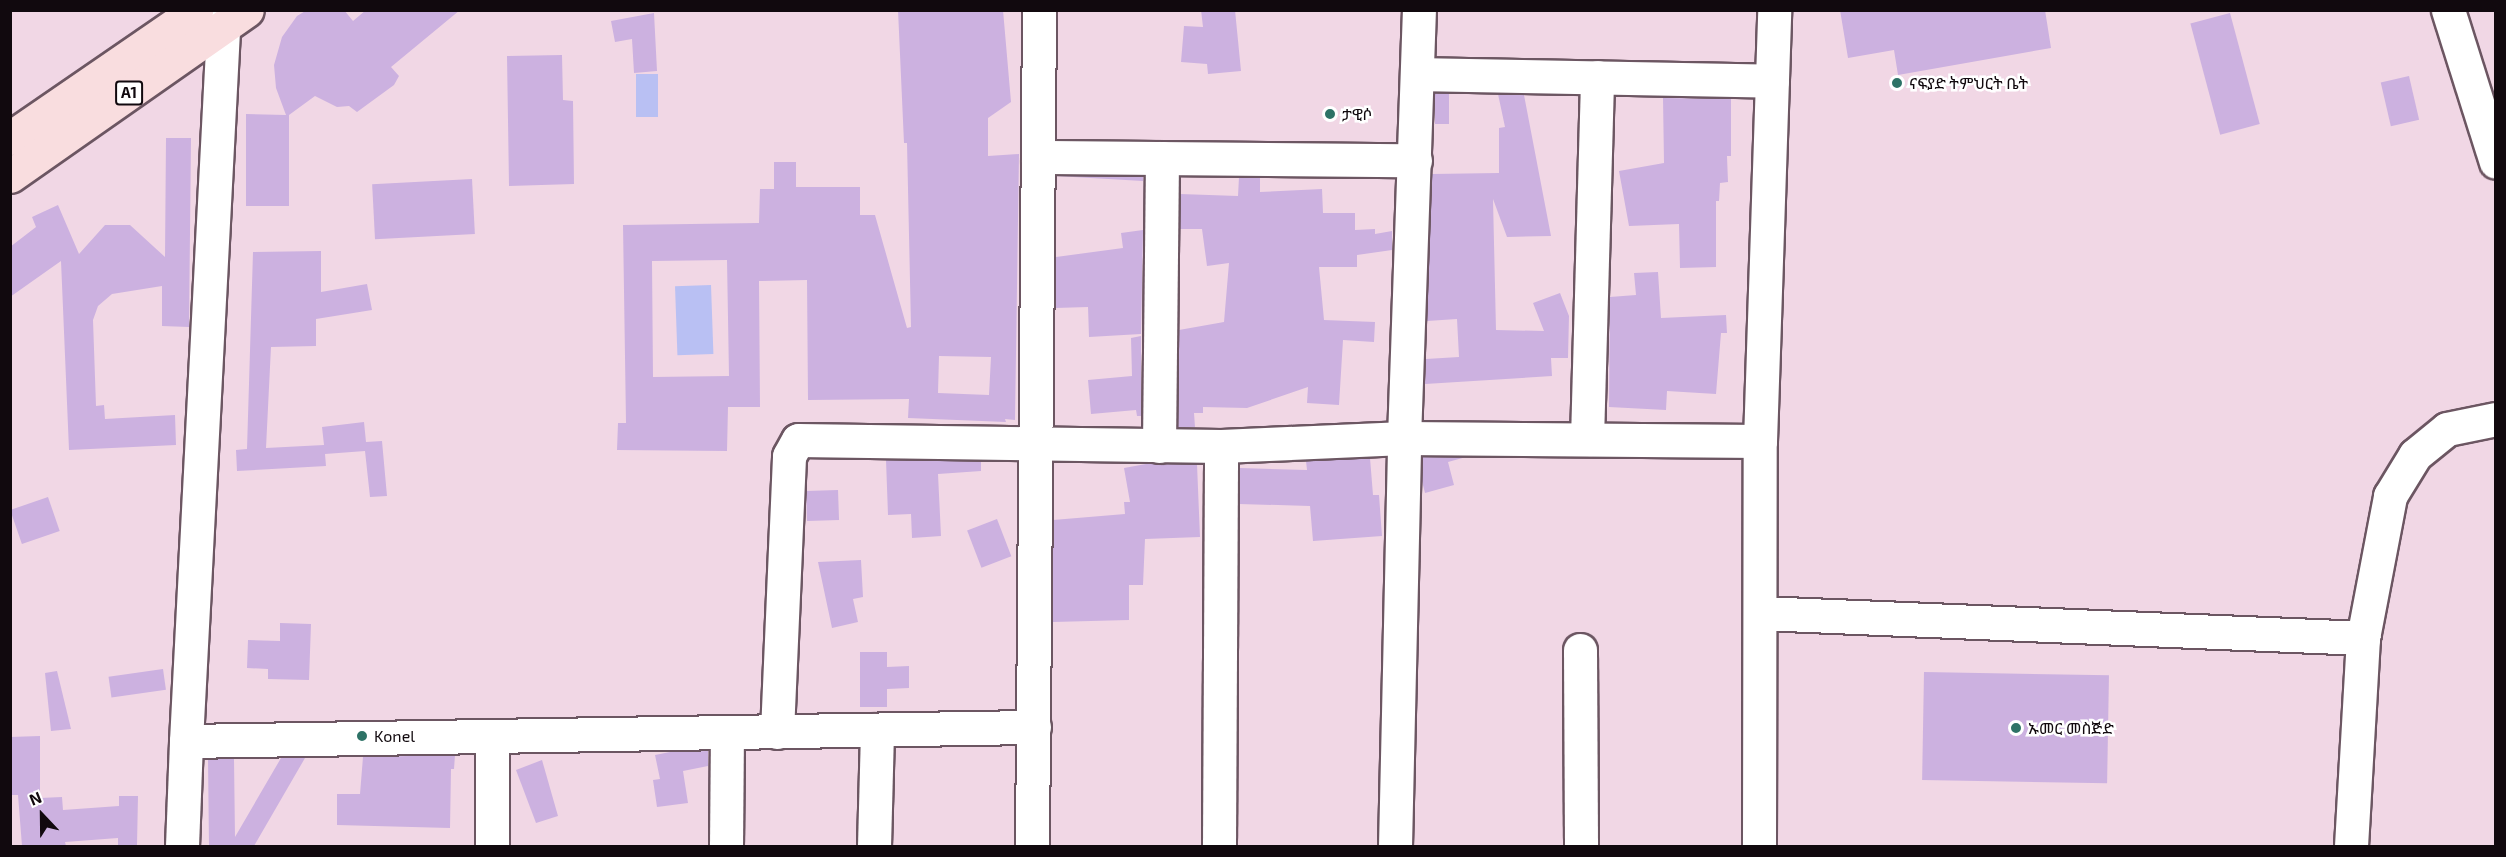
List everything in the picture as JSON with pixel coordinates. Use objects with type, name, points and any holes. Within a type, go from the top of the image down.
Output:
[{"type":"main road","name":"A1","points":[[10,138],[223,15]]},
{"type":"main road","name":"A1","points":[[10,176],[223,15]]},
{"type":"street","points":[[1032,846],[1039,10]]},
{"type":"street","points":[[1395,846],[1404,438],[1416,160],[1419,10]]},
{"type":"street","points":[[1759,846],[1760,441],[1774,10]]},
{"type":"street","points":[[2448,10],[2489,126],[2496,162]]},
{"type":"street","points":[[182,846],[223,15]]},
{"type":"street","points":[[1418,74],[1772,81]]},
{"type":"street","points":[[1587,439],[1597,77]]},
{"type":"street","points":[[1038,158],[1416,160]]},
{"type":"street","points":[[1159,446],[1162,159]]},
{"type":"street","points":[[2351,846],[2363,638],[2390,496],[2415,456],[2447,429],[2496,419]]},
{"type":"street","points":[[777,732],[789,456],[798,440],[1159,446],[1221,446],[1404,438],[1760,441]]},
{"type":"street","points":[[1219,846],[1221,446]]},
{"type":"street","points":[[1760,613],[2363,638]]},
{"type":"street","points":[[1580,650],[1581,846]]},
{"type":"street","points":[[186,741],[1034,727]]},
{"type":"street","points":[[874,846],[877,730]]},
{"type":"street","points":[[726,846],[727,733]]},
{"type":"street","points":[[492,736],[492,846]]},
{"type":"water","points":[[636,74],[658,74],[658,117],[636,117]]},
{"type":"water","points":[[711,285],[713,354],[677,355],[675,286]]},
{"type":"building","points":[[307,10],[344,10],[353,21],[366,10],[460,10],[391,67],[399,76],[394,85],[357,112],[349,106],[337,107],[315,96],[289,115],[289,206],[246,206],[246,114],[286,115],[276,88],[274,65],[282,37],[297,16]]},
{"type":"building","points":[[898,10],[1003,10],[1011,102],[988,118],[988,156],[1019,154],[1015,420],[1005,419],[1006,422],[908,418],[909,399],[808,400],[807,280],[759,281],[760,407],[728,407],[727,451],[617,450],[618,423],[626,423],[623,225],[759,223],[760,189],[774,189],[774,162],[796,162],[796,187],[860,187],[860,215],[875,215],[907,328],[911,327],[907,143],[904,143]],"holes":[[[727,260],[729,376],[653,377],[652,261]],[[939,356],[991,357],[989,395],[938,393]]]},
{"type":"building","points":[[1201,10],[1235,10],[1241,71],[1208,74],[1207,64],[1181,62],[1184,26],[1203,27]]},
{"type":"building","points":[[1840,10],[2045,10],[2051,48],[1898,75],[1894,50],[1848,58]]},
{"type":"building","points":[[654,13],[657,71],[634,73],[632,39],[615,42],[611,21]]},
{"type":"building","points":[[2230,13],[2260,124],[2220,135],[2190,24]]},
{"type":"building","points":[[562,55],[563,100],[573,101],[574,184],[509,186],[507,56]]},
{"type":"building","points":[[2409,76],[2419,120],[2391,126],[2381,83]]},
{"type":"building","points":[[1435,93],[1449,93],[1449,124],[1435,124]]},
{"type":"building","points":[[1498,94],[1524,95],[1551,236],[1507,237],[1493,199],[1496,330],[1544,331],[1533,303],[1560,293],[1569,316],[1568,358],[1551,358],[1552,376],[1425,384],[1426,359],[1459,357],[1457,319],[1427,321],[1432,174],[1499,173],[1499,128],[1505,127]]},
{"type":"building","points":[[1663,98],[1731,99],[1731,156],[1727,156],[1728,182],[1720,183],[1719,201],[1716,201],[1716,267],[1680,268],[1679,224],[1629,226],[1619,171],[1664,163]]},
{"type":"building","points":[[166,138],[191,138],[189,327],[162,326],[162,286],[112,294],[98,306],[93,320],[96,406],[104,405],[105,419],[175,415],[176,445],[69,450],[61,261],[10,297],[10,247],[36,227],[32,217],[58,205],[79,254],[105,225],[130,225],[165,257]]},
{"type":"building","points":[[1056,176],[1143,177],[1143,181]]},
{"type":"building","points":[[1239,177],[1260,178],[1260,192],[1322,189],[1323,213],[1355,213],[1355,230],[1375,229],[1375,234],[1392,231],[1392,250],[1357,255],[1357,267],[1319,267],[1324,320],[1375,322],[1374,342],[1343,340],[1339,405],[1307,403],[1308,387],[1247,408],[1203,407],[1203,413],[1194,413],[1195,427],[1178,427],[1179,330],[1224,322],[1229,263],[1207,266],[1202,229],[1180,229],[1180,194],[1238,196]]},
{"type":"building","points":[[472,179],[475,234],[375,239],[372,184]]},
{"type":"building","points":[[1143,230],[1141,334],[1089,337],[1088,307],[1055,308],[1056,257],[1123,248],[1121,233]]},
{"type":"building","points":[[321,251],[321,292],[367,284],[372,310],[316,319],[316,346],[271,347],[266,448],[324,445],[322,427],[364,422],[366,442],[382,441],[387,496],[370,497],[365,451],[325,454],[326,466],[237,471],[236,450],[247,449],[253,252]]},
{"type":"building","points":[[1658,272],[1661,318],[1726,315],[1727,333],[1721,333],[1716,394],[1667,391],[1666,410],[1609,407],[1610,297],[1636,295],[1634,273]]},
{"type":"building","points":[[1141,336],[1141,416],[1137,416],[1136,410],[1091,414],[1088,380],[1132,376],[1131,338]]},
{"type":"building","points":[[1422,457],[1466,457],[1448,462],[1454,485],[1425,493],[1422,481]]},
{"type":"building","points":[[1370,458],[1373,495],[1379,495],[1382,536],[1313,541],[1310,506],[1239,504],[1240,468],[1307,470],[1306,461]]},
{"type":"building","points":[[886,460],[981,461],[981,471],[938,474],[941,536],[912,538],[911,514],[888,515]]},
{"type":"building","points":[[1146,464],[1197,464],[1200,537],[1145,539],[1143,585],[1129,585],[1129,620],[1053,622],[1053,520],[1125,514],[1124,502],[1130,502],[1124,468]]},
{"type":"building","points":[[838,490],[839,520],[807,521],[806,491]]},
{"type":"building","points":[[48,497],[60,531],[22,544],[10,510]]},
{"type":"building","points":[[997,519],[1011,556],[981,568],[967,530]]},
{"type":"building","points":[[861,560],[863,597],[853,599],[858,622],[832,628],[818,562]]},
{"type":"building","points":[[280,623],[311,624],[309,680],[268,679],[268,669],[247,668],[248,640],[280,641]]},
{"type":"building","points":[[860,652],[887,652],[887,667],[909,666],[909,688],[887,689],[887,707],[860,707]]},
{"type":"building","points":[[163,669],[166,690],[111,697],[109,677]]},
{"type":"building","points":[[57,671],[71,729],[51,731],[45,673]]},
{"type":"building","name":"ኡመር መስጅድ","points":[[1924,672],[2109,675],[2107,783],[1922,780]]},
{"type":"building","points":[[40,736],[40,798],[62,797],[63,810],[119,806],[119,796],[138,796],[137,845],[118,845],[118,838],[65,842],[66,846],[22,846],[18,795],[10,795],[10,737]]},
{"type":"building","points":[[708,751],[708,766],[683,771],[688,803],[657,807],[653,780],[660,779],[655,755],[670,752]]},
{"type":"building","points":[[455,755],[454,769],[451,769],[450,828],[337,825],[337,794],[360,794],[363,757]]},
{"type":"building","points":[[281,758],[305,758],[254,846],[209,846],[208,759],[234,759],[235,837]]},
{"type":"building","points":[[542,760],[558,816],[536,823],[516,770]]},
{"type":"place","name":"ናፍያድ ትምህርት ቤት","points":[[1897,83]]},
{"type":"place","name":"ታዊሶ","points":[[1330,114]]},
{"type":"place","name":"ኡመር መስጅድ","points":[[2016,728]]},
{"type":"place","name":"Konel","points":[[362,736]]}]
